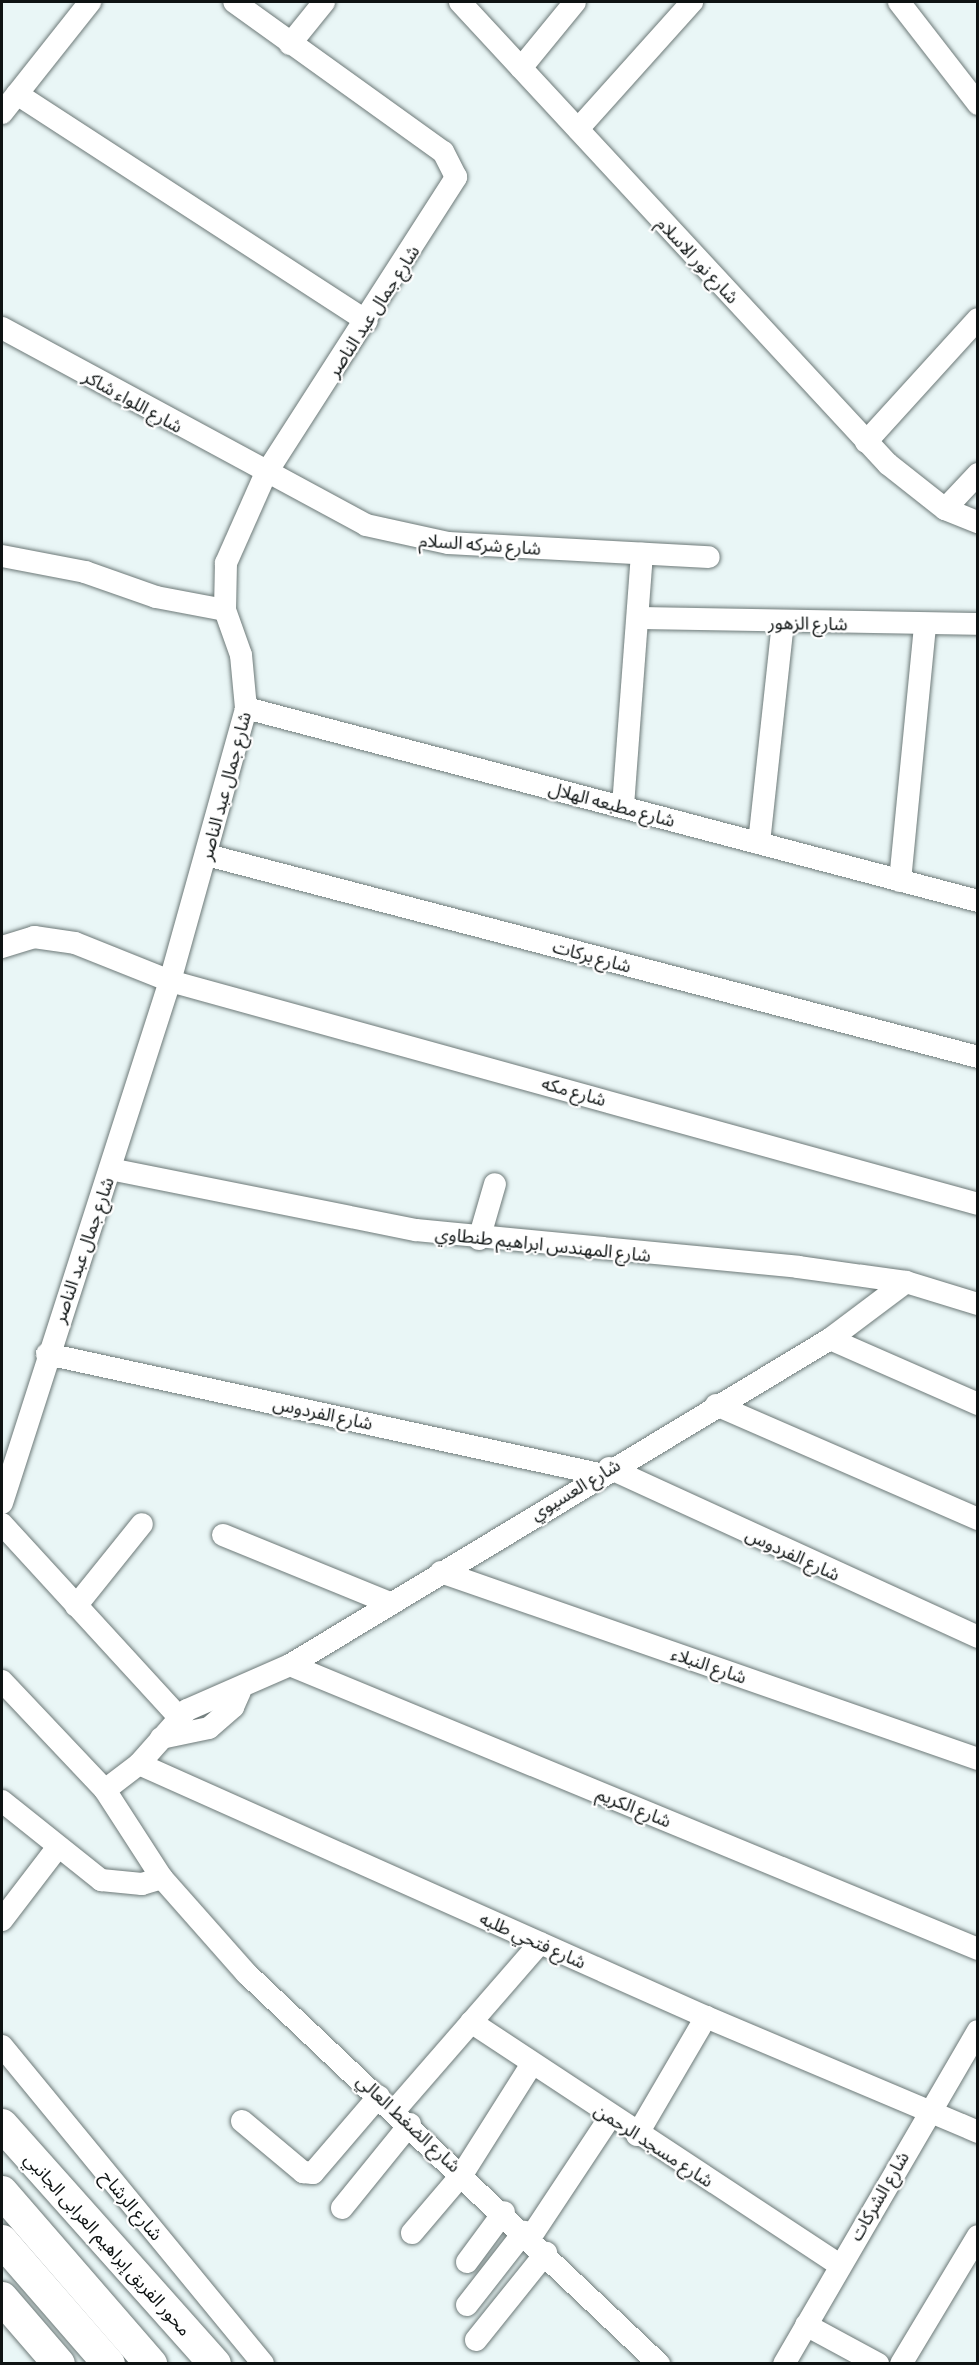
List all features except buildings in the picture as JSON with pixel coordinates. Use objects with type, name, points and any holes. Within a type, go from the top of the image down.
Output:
[{"type":"street","points":[[2,113],[90,2]]},
{"type":"street","name":"شارع جمال عبد الناصر","points":[[2,1503],[9,1454],[47,1354],[110,1169],[170,981],[207,855],[246,708],[241,655],[225,610],[226,563],[265,475],[455,187],[455,167],[443,152],[234,2]]},
{"type":"street","points":[[290,44],[324,2]]},
{"type":"street","points":[[521,68],[575,2]]},
{"type":"street","points":[[578,129],[692,2]]},
{"type":"street","points":[[899,2],[978,104]]},
{"type":"street","name":"شارع نور الاسلام","points":[[464,3],[521,68],[867,442],[945,509],[978,522]]},
{"type":"street","points":[[17,94],[367,321]]},
{"type":"street","points":[[867,442],[978,319]]},
{"type":"street","name":"شارع اللواء شاكر","points":[[2,328],[265,475]]},
{"type":"street","points":[[945,509],[978,474]]},
{"type":"street","name":"شارع شركه السلام","points":[[265,475],[366,525],[406,538],[709,557]]},
{"type":"street","points":[[623,806],[642,554]]},
{"type":"street","points":[[2,556],[85,572],[189,606],[225,610]]},
{"type":"street","name":"شارع الزهور","points":[[638,618],[925,625],[978,624]]},
{"type":"street","points":[[759,843],[783,622]]},
{"type":"street","points":[[900,881],[925,625]]},
{"type":"street","name":"شارع مطبعه الهلال","points":[[246,708],[978,901]]},
{"type":"street","name":"شارع بركات","points":[[207,855],[978,1057]]},
{"type":"street","name":"شارع مكه","points":[[2,947],[34,937],[75,943],[170,981],[978,1204]]},
{"type":"street","name":"شارع المهندس ابراهيم طنطاوي","points":[[110,1169],[479,1239],[798,1267],[906,1282],[978,1304]]},
{"type":"street","points":[[479,1239],[495,1184]]},
{"type":"street","name":"شارع العسيوي","points":[[105,1790],[139,1764],[179,1718],[199,1702],[240,1691],[290,1665],[604,1471],[830,1339],[906,1282]]},
{"type":"street","points":[[830,1339],[978,1404]]},
{"type":"street","name":"شارع الفردوس","points":[[47,1354],[604,1471],[978,1637]]},
{"type":"street","points":[[716,1405],[978,1519]]},
{"type":"street","points":[[2,1524],[179,1718]]},
{"type":"street","points":[[76,1606],[142,1524]]},
{"type":"street","points":[[223,1535],[390,1603]]},
{"type":"street","name":"شارع النبلاء","points":[[441,1572],[978,1759]]},
{"type":"street","name":"شارع الكريم","points":[[290,1665],[978,1949]]},
{"type":"street","name":"شارع الضغط العالي","points":[[2,1681],[105,1790],[162,1878],[246,1973],[463,2173],[659,2364]]},
{"type":"street","name":"شارع العسيوي","points":[[161,1738],[208,1728],[233,1707],[240,1691]]},
{"type":"street","name":"شارع فتحي طلبه","points":[[139,1764],[706,2018],[978,2132]]},
{"type":"street","points":[[2,1801],[57,1848],[101,1880],[132,1884],[162,1878]]},
{"type":"street","points":[[2,1920],[57,1848]]},
{"type":"street","points":[[242,2121],[303,2172],[313,2173],[395,2110],[540,1943]]},
{"type":"street","points":[[637,2135],[706,2018]]},
{"type":"street","name":"شارع مسجد الرحمن","points":[[471,2022],[637,2135],[839,2265]]},
{"type":"street","name":"شارع الشركات","points":[[784,2364],[839,2265],[978,2031]]},
{"type":"street","name":"شارع الرشاح","points":[[2,2046],[263,2364]]},
{"type":"street","points":[[412,2233],[463,2173],[532,2064]]},
{"type":"street","points":[[342,2208],[395,2110]]},
{"type":"street","points":[[476,2340],[610,2117]]},
{"type":"street","name":"محور الفريق إبراهيم العرابى الجانبي","points":[[2,2125],[215,2364]]},
{"type":"street","points":[[2,2192],[151,2364]]},
{"type":"street","points":[[466,2262],[504,2212]]},
{"type":"street","points":[[901,2364],[978,2236]]},
{"type":"street","points":[[2,2241],[109,2364]]},
{"type":"street","points":[[467,2305],[534,2241]]},
{"type":"street","points":[[2,2298],[60,2364]]},
{"type":"street","points":[[806,2325],[878,2364]]}]
